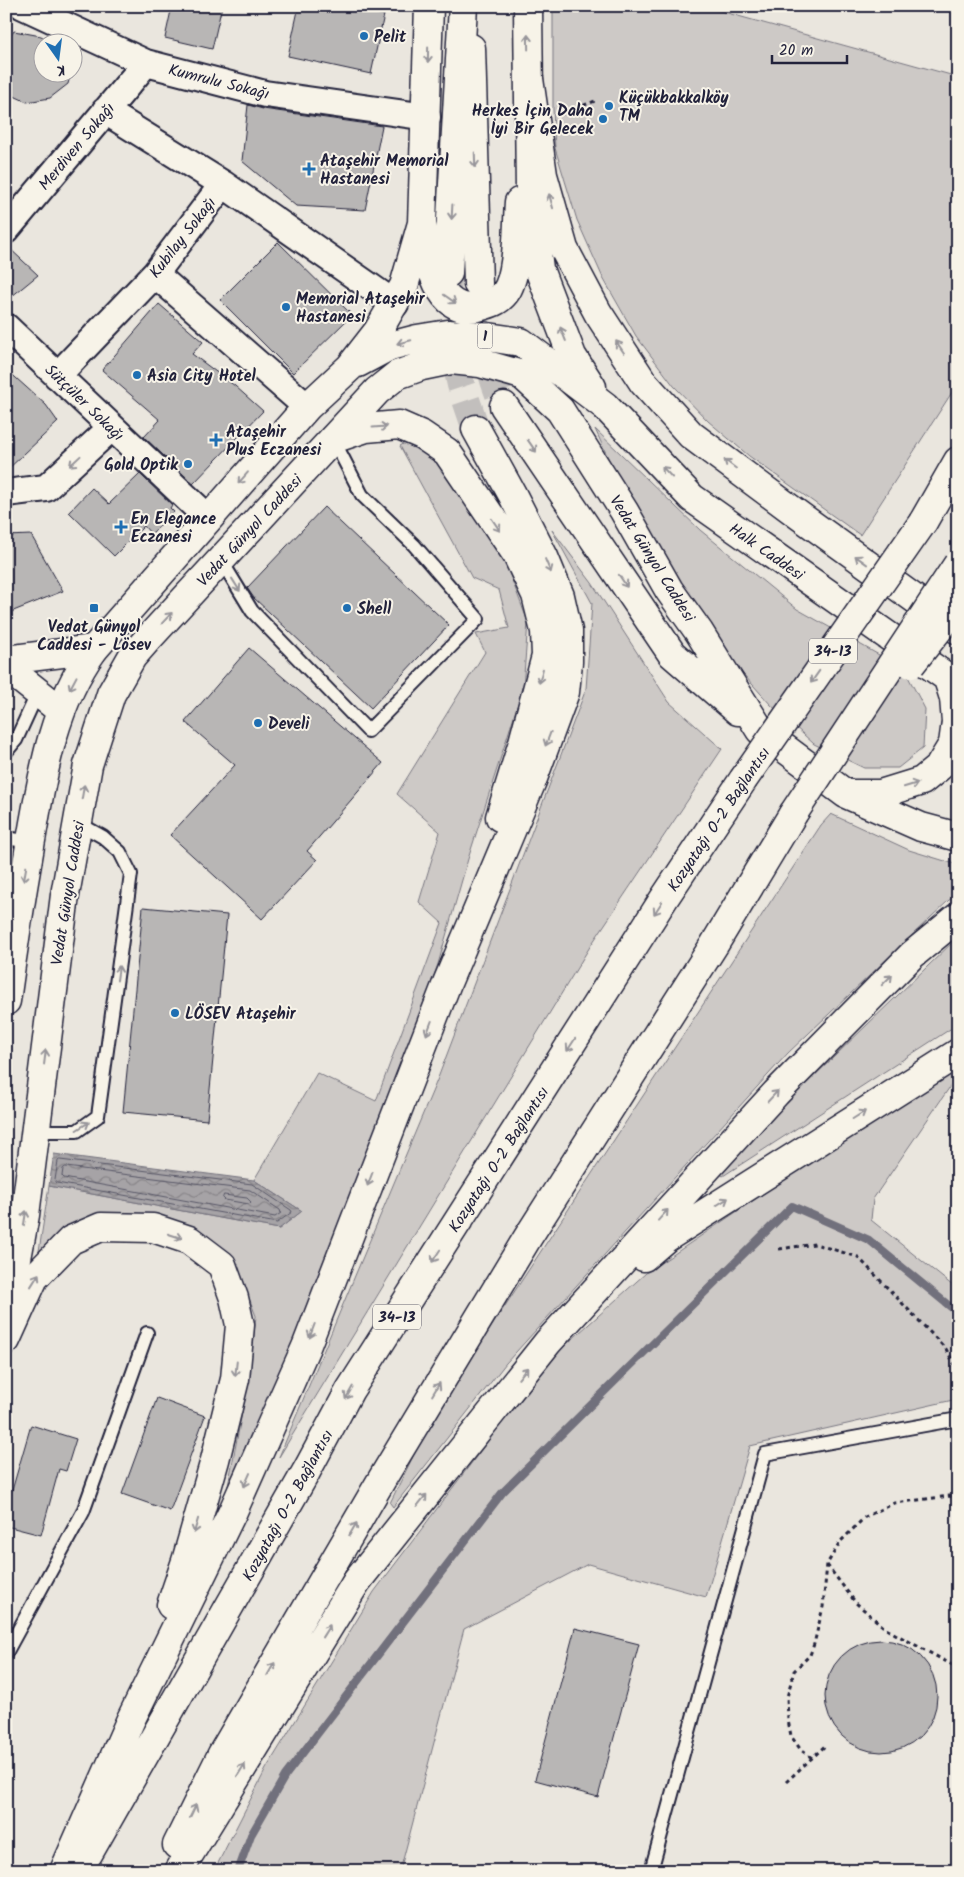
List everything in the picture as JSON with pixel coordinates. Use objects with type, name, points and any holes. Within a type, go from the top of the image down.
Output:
[{"type":"main road","points":[[429,6],[422,223],[428,256],[441,292],[453,302],[470,308],[493,304],[506,292],[514,270],[528,79]]},
{"type":"main road","points":[[448,273],[462,6]]},
{"type":"main road","points":[[470,6],[478,284]]},
{"type":"main road","points":[[528,6],[530,196],[539,269],[572,356],[605,406]]},
{"type":"main road","points":[[528,79],[543,175],[564,249],[598,313],[643,382],[691,435],[958,630]]},
{"type":"main road","points":[[6,1001],[15,934],[18,840],[43,770],[60,710],[74,680],[94,649],[208,518],[307,407],[350,367],[378,331],[404,286],[422,223]]},
{"type":"main road","name":"1","points":[[350,367],[390,346],[417,339],[448,334],[488,336],[522,342],[605,406]]},
{"type":"main road","name":"Vedat Günyol Caddesi","points":[[6,1318],[25,1215],[65,895],[88,765],[111,694],[132,657],[377,390],[397,375],[422,366],[451,360],[480,363],[522,375],[560,410],[624,511],[668,590],[698,632],[760,730],[846,794]]},
{"type":"main road","points":[[504,406],[672,654],[760,730]]},
{"type":"main road","name":"Halk Caddesi","points":[[605,406],[692,498],[952,680]]},
{"type":"main road","points":[[333,440],[366,428],[398,425],[422,435],[446,452],[517,555],[536,595],[545,631],[546,656],[523,742],[447,982]]},
{"type":"main road","points":[[64,1871],[132,1719],[233,1511],[306,1346],[447,982],[551,732],[565,692],[568,662],[568,631],[560,596],[544,556],[476,430]]},
{"type":"main road","points":[[923,522],[958,461]]},
{"type":"main road","name":"Kozyatağı O-2 Bağlantısı","points":[[79,1871],[306,1472],[350,1390],[665,897],[743,780],[958,474]]},
{"type":"main road","points":[[164,1871],[222,1754],[390,1466],[528,1236],[714,945],[793,814],[958,564]]},
{"type":"main road","points":[[793,814],[958,605]]},
{"type":"main road","points":[[9,671],[94,649]]},
{"type":"main road","points":[[9,671],[60,710]]},
{"type":"main road","points":[[846,794],[880,794],[922,781],[939,767],[953,744],[956,722],[952,680]]},
{"type":"main road","points":[[846,794],[921,827],[958,837]]},
{"type":"main road","points":[[179,1871],[357,1582],[548,1342],[776,1093],[912,955],[958,917]]},
{"type":"main road","points":[[548,1342],[666,1238],[958,1053]]},
{"type":"main road","points":[[6,1340],[34,1278],[71,1240],[101,1227],[153,1228],[189,1240],[222,1266],[234,1298],[240,1325],[235,1379],[215,1460],[186,1561],[132,1719]]},
{"type":"street","name":"Kumrulu Sokağı","points":[[23,6],[146,63],[265,94],[426,117]]},
{"type":"street","name":"Merdiven Sokağı","points":[[6,230],[146,63]]},
{"type":"street","points":[[105,111],[223,184]]},
{"type":"street","name":"Kubilay Sokağı","points":[[57,376],[155,274],[223,184],[394,304]]},
{"type":"street","points":[[155,274],[307,407]]},
{"type":"street","name":"Sütçüler Sokağı","points":[[6,327],[208,518]]},
{"type":"street","points":[[6,493],[46,488],[111,428]]},
{"type":"lane","points":[[220,560],[252,611],[368,731],[478,619],[414,545],[362,495],[333,440]]},
{"type":"lane","points":[[6,752],[16,740],[38,692]]},
{"type":"lane","points":[[36,1131],[77,1131],[98,1116],[131,874],[120,852],[103,837],[78,824]]},
{"type":"lane","points":[[6,1653],[84,1512],[147,1334]]},
{"type":"lane","points":[[652,1871],[765,1454],[958,1420]]},
{"type":"path","points":[[560,115],[595,100]]},
{"type":"path","points":[[779,1248],[815,1244],[858,1258],[946,1349],[958,1371]]},
{"type":"path","points":[[812,1758],[801,1750],[791,1736],[787,1697],[794,1672],[810,1655],[814,1644],[823,1607],[827,1564],[841,1541],[853,1529],[866,1517],[887,1506],[894,1503],[949,1496],[958,1499]]},
{"type":"path","points":[[827,1564],[856,1603],[886,1628],[958,1668]]},
{"type":"path","points":[[786,1782],[826,1745]]},
{"type":"shaded area","points":[[553,6],[702,6],[958,77],[958,383],[860,535],[749,456],[708,421],[674,386],[636,336],[603,278],[577,220],[555,148]]},
{"type":"shaded area","points":[[595,429],[700,530],[797,609],[904,669],[925,709],[923,748],[898,768],[864,768],[814,744],[771,705],[734,664],[648,546]]},
{"type":"shaded area","points":[[410,440],[439,462],[504,559],[528,622],[523,688],[468,859],[438,964],[382,1125],[280,1373],[228,1486],[249,1376],[256,1316],[234,1259],[85,1225],[39,1251],[49,1186],[279,1229],[302,1211],[254,1180],[317,1073],[376,1101],[442,923],[419,902],[440,832],[397,794],[485,652],[476,634],[509,628],[499,590],[472,578],[400,446]]},
{"type":"shaded area","points":[[552,530],[592,583],[669,702],[722,749],[591,945],[279,1457],[438,1078],[586,689],[592,603]]},
{"type":"shaded area","points":[[831,814],[909,850],[958,865],[958,896],[949,900],[788,1053],[506,1363],[393,1507],[390,1503],[434,1414],[821,825]]},
{"type":"shaded area","points":[[958,937],[958,1024],[723,1176],[716,1171]]},
{"type":"shaded area","points":[[958,1062],[958,1075],[873,1199],[871,1220],[958,1290],[958,1403],[953,1400],[750,1446],[706,1597],[588,1564],[464,1629],[400,1871],[214,1871],[266,1769],[374,1592],[550,1359],[646,1273]]},
{"type":"water","points":[[54,1154],[254,1180],[302,1211],[279,1229],[49,1186]]},
{"type":"building","points":[[172,6],[222,6],[212,49],[165,38]]},
{"type":"building","points":[[299,6],[343,6],[384,15],[371,74],[288,56]]},
{"type":"building","points":[[14,31],[32,34],[32,82],[68,82],[68,84],[50,98],[27,102],[14,96],[6,97],[6,42]]},
{"type":"building","points":[[248,105],[263,109],[382,126],[365,210],[296,206],[242,161]]},
{"type":"building","name":"Memorial Ataşehir Hastanesi","points":[[278,242],[352,315],[293,373],[220,300]]},
{"type":"building","points":[[6,245],[38,275],[6,301]]},
{"type":"building","points":[[159,304],[203,342],[192,354],[235,386],[263,411],[193,484],[144,437],[160,420],[102,370]]},
{"type":"building","points":[[6,369],[46,405],[58,422],[6,471]]},
{"type":"building","points":[[140,474],[172,505],[170,508],[174,512],[151,534],[144,526],[114,556],[69,512],[92,488],[109,504]]},
{"type":"building","points":[[324,507],[449,625],[371,708],[254,598],[247,588]]},
{"type":"building","points":[[31,535],[63,591],[6,614],[6,536]]},
{"type":"building","points":[[249,648],[383,763],[307,851],[317,860],[262,919],[170,835],[235,765],[185,722]]},
{"type":"building","name":"LÖSEV Ataşehir","points":[[143,907],[227,915],[207,1120],[123,1112]]},
{"type":"building","points":[[157,1398],[205,1416],[170,1511],[122,1494]]},
{"type":"building","points":[[31,1425],[76,1439],[66,1471],[59,1469],[41,1535],[6,1526],[6,1511]]},
{"type":"building","points":[[575,1628],[639,1644],[598,1797],[535,1780]]},
{"type":"building","points":[[881,1640],[903,1644],[921,1656],[933,1674],[937,1696],[933,1718],[921,1736],[903,1748],[881,1752],[859,1748],[841,1736],[829,1718],[825,1696],[829,1674],[841,1656],[859,1644]]},
{"type":"waterway","points":[[238,1871],[251,1835],[285,1776],[502,1493],[792,1206],[869,1240],[958,1313]]},
{"type":"tunnel","points":[[448,277],[446,318],[461,385],[476,429]]},
{"type":"tunnel","points":[[478,284],[483,331],[489,362],[504,406]]},
{"type":"place","name":"Pelit","points":[[364,36]]},
{"type":"place","name":"Küçükbakkalköy TM","points":[[609,106]]},
{"type":"place","name":"Herkes İçin Daha İyi Bir Gelecek","points":[[603,119]]},
{"type":"place","name":"Ataşehir Memorial Hastanesi","points":[[309,169]]},
{"type":"place","name":"Memorial Ataşehir Hastanesi","points":[[286,307]]},
{"type":"place","name":"Asia City Hotel","points":[[137,375]]},
{"type":"place","name":"Ataşehir Plus Eczanesi","points":[[216,440]]},
{"type":"place","name":"Gold Optik","points":[[188,464]]},
{"type":"place","name":"En Elegance Eczanesi","points":[[121,527]]},
{"type":"place","name":"Vedat Günyol Caddesi - Lösev","points":[[94,608]]},
{"type":"place","name":"Shell","points":[[347,608]]},
{"type":"place","name":"Develi","points":[[258,723]]},
{"type":"place","name":"LÖSEV Ataşehir","points":[[175,1013]]}]
